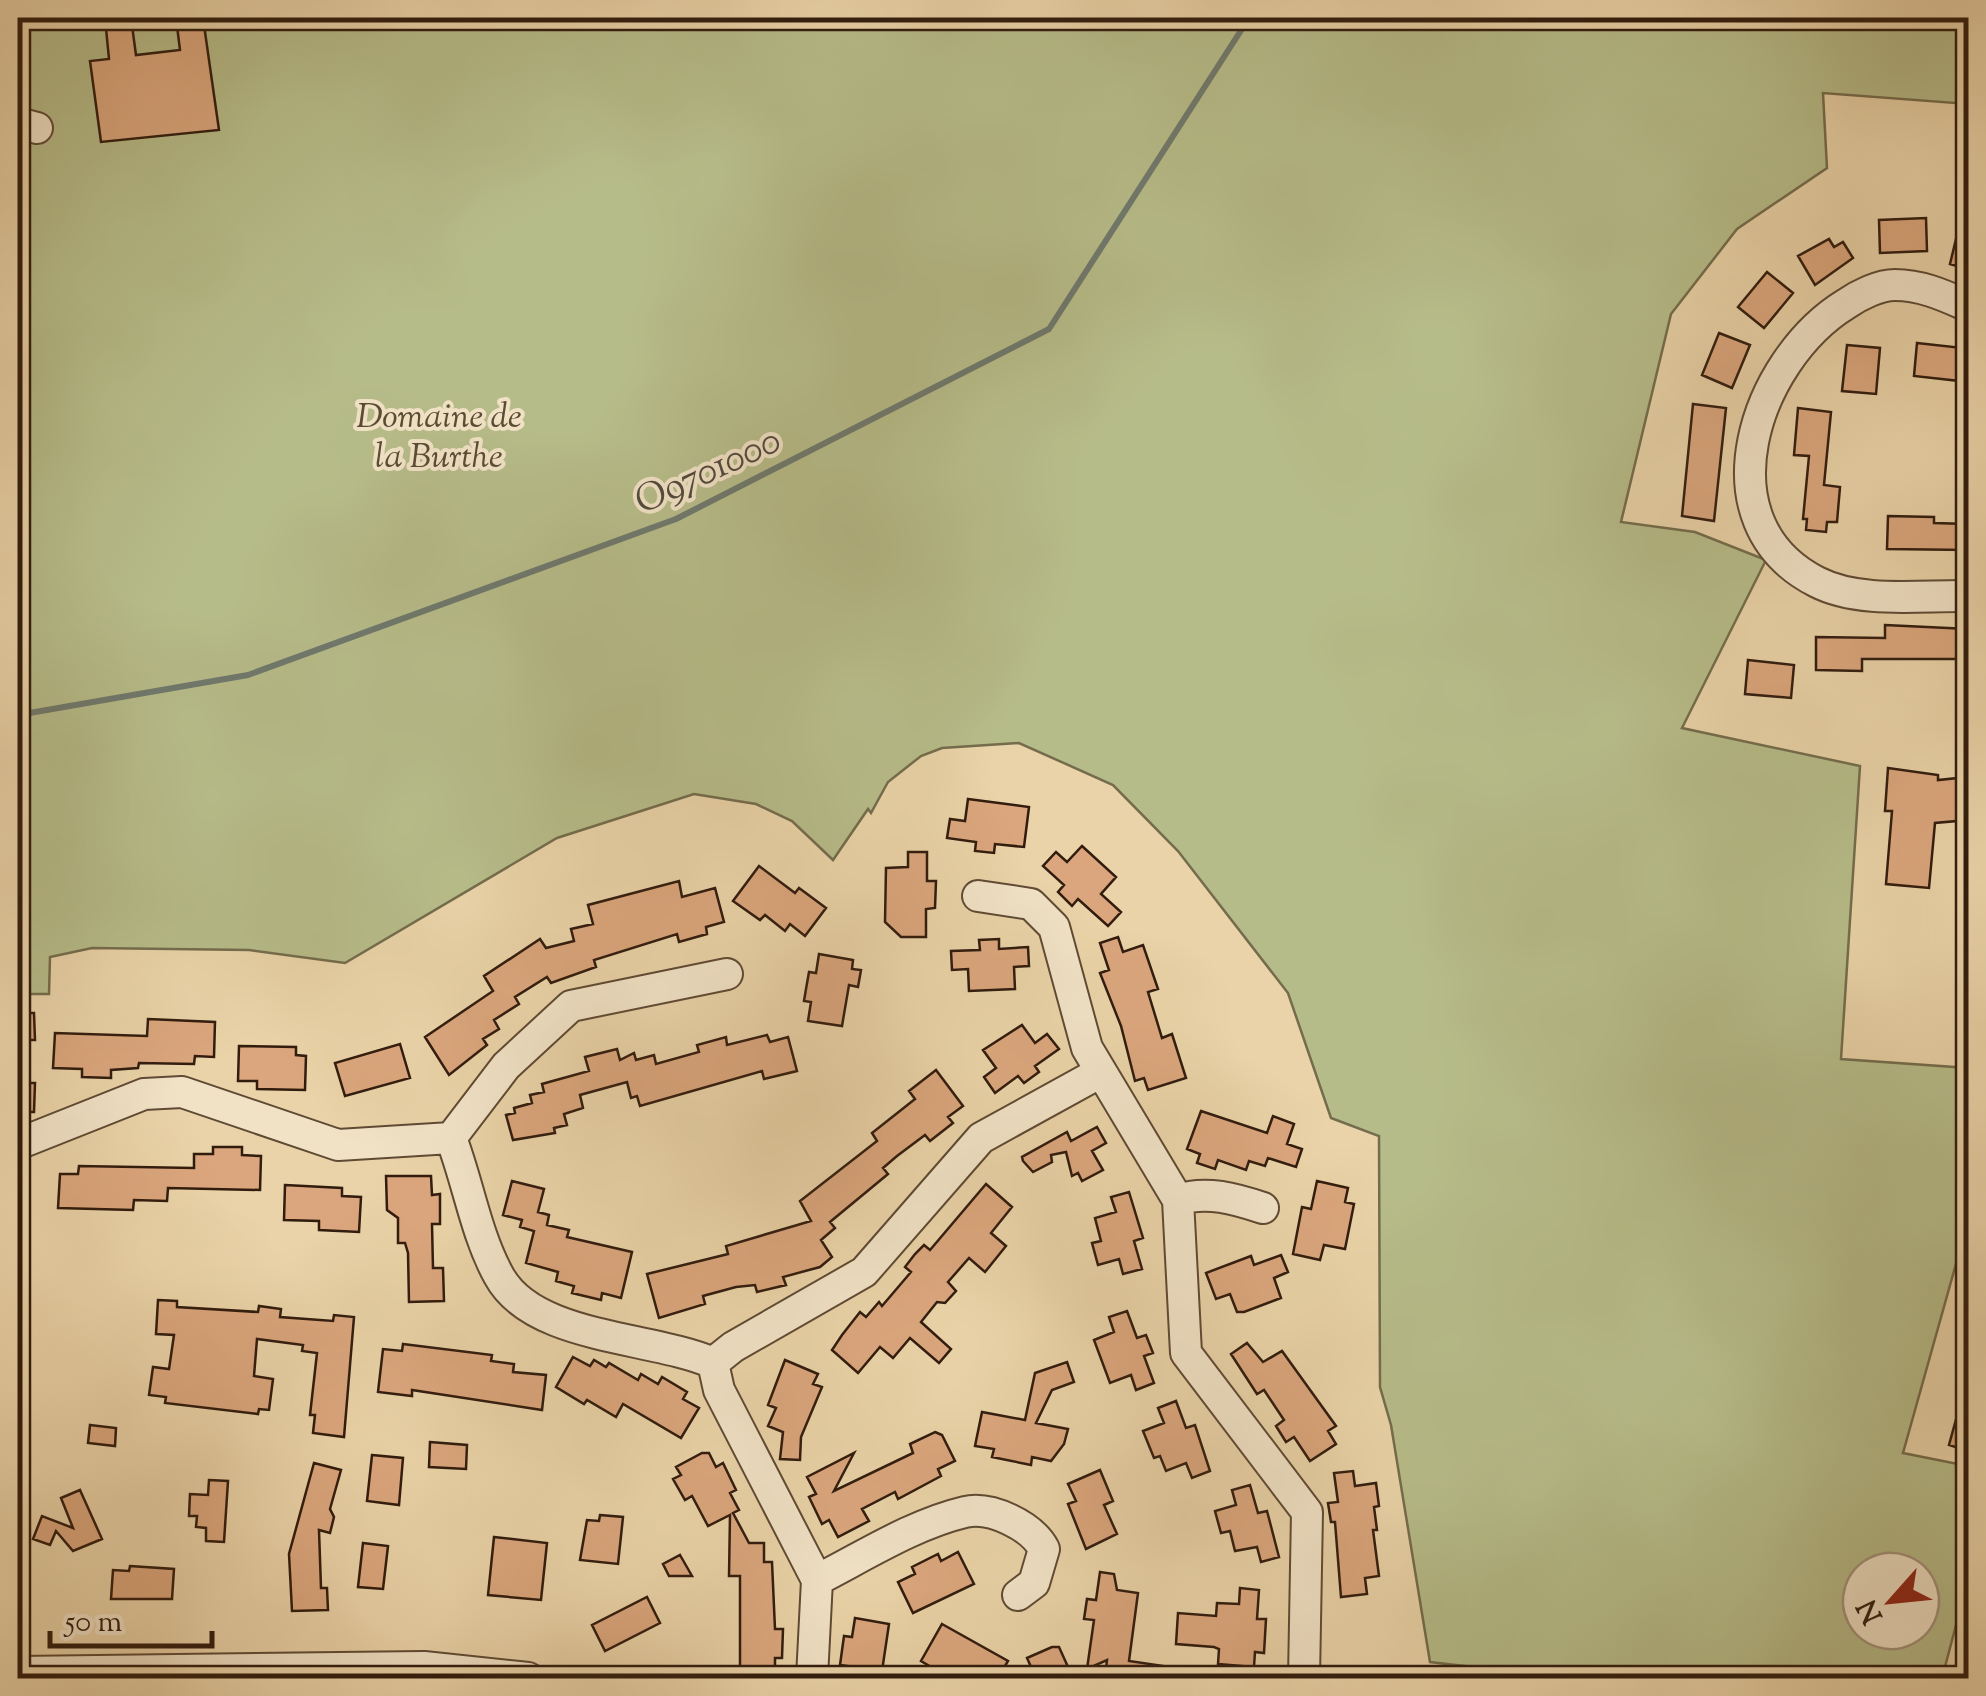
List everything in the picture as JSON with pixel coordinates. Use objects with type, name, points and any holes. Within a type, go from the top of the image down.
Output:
[{"type":"street","points":[[1968,306],[1931,290],[1893,285],[1859,296],[1827,316],[1778,369],[1762,403],[1751,464],[1752,497],[1766,533],[1791,565],[1818,583],[1850,594],[1968,596]]},
{"type":"street","points":[[978,896],[1031,904],[1054,927],[1087,1048],[1178,1200],[1186,1353],[1307,1512],[1304,1678]]},
{"type":"street","points":[[18,1144],[144,1094],[164,1091],[182,1092],[338,1144],[451,1138],[506,1066],[571,1006],[727,974]]},
{"type":"street","points":[[714,1363],[732,1347],[864,1272],[964,1152],[981,1138],[1099,1073]]},
{"type":"street","points":[[451,1138],[497,1274],[520,1302],[548,1318],[688,1352],[714,1363]]},
{"type":"street","points":[[1178,1200],[1190,1196],[1233,1198],[1263,1208]]},
{"type":"street","points":[[714,1363],[720,1390],[817,1580],[812,1678]]},
{"type":"street","points":[[817,1580],[894,1540],[969,1510],[1022,1523],[1036,1533],[1044,1549],[1034,1584],[1018,1594]]},
{"type":"street","points":[[18,1672],[339,1673],[432,1667],[528,1678]]},
{"type":"green space","name":"Domaine de la Burthe","points":[[18,18],[1968,18],[1968,104],[1823,93],[1827,168],[1737,229],[1671,314],[1621,522],[1695,532],[1766,560],[1682,728],[1860,766],[1841,1059],[1968,1068],[1968,1221],[1903,1453],[1968,1466],[1968,1580],[1942,1678],[1724,1678],[1632,1671],[1622,1672],[1621,1678],[1568,1678],[1430,1662],[1391,1425],[1380,1387],[1379,1136],[1331,1118],[1288,993],[1178,851],[1113,785],[1019,743],[942,748],[921,756],[888,782],[871,813],[868,809],[833,860],[792,821],[756,804],[694,794],[557,838],[345,963],[249,950],[92,948],[50,957],[49,994],[18,994]]},
{"type":"building","points":[[105,18],[131,18],[136,55],[180,50],[176,18],[203,18],[219,130],[101,142],[90,61],[109,59]]},
{"type":"building","points":[[1962,214],[1968,215],[1968,269],[1950,264]]},
{"type":"building","points":[[1926,218],[1927,251],[1880,253],[1879,220]]},
{"type":"building","points":[[1829,239],[1834,247],[1843,242],[1853,258],[1815,285],[1798,256]]},
{"type":"building","points":[[1767,272],[1793,293],[1764,328],[1738,307]]},
{"type":"building","points":[[1719,333],[1750,345],[1732,388],[1702,375]]},
{"type":"building","points":[[1917,343],[1963,348],[1960,381],[1914,376]]},
{"type":"building","points":[[1847,345],[1880,348],[1876,394],[1842,391]]},
{"type":"building","points":[[1693,404],[1726,408],[1714,521],[1682,516]]},
{"type":"building","points":[[1798,408],[1831,412],[1824,485],[1840,487],[1837,522],[1827,522],[1826,532],[1806,530],[1807,519],[1803,519],[1809,456],[1794,455]]},
{"type":"building","points":[[1888,516],[1934,517],[1934,523],[1968,524],[1968,550],[1887,549]]},
{"type":"building","points":[[1885,625],[1968,629],[1968,659],[1862,659],[1862,671],[1816,670],[1816,637],[1885,638]]},
{"type":"building","points":[[1748,660],[1794,665],[1791,698],[1745,694]]},
{"type":"building","points":[[1888,768],[1938,775],[1938,780],[1968,777],[1968,820],[1935,823],[1929,888],[1886,884],[1892,811],[1885,811]]},
{"type":"building","points":[[968,799],[1029,807],[1024,847],[995,844],[994,853],[975,851],[976,842],[947,838],[950,819],[965,821]]},
{"type":"building","points":[[1082,846],[1116,877],[1101,894],[1121,912],[1108,926],[1078,899],[1072,906],[1058,892],[1064,885],[1043,866],[1056,852],[1067,862]]},
{"type":"building","points":[[908,852],[927,852],[927,881],[936,881],[935,908],[926,909],[926,937],[901,937],[885,922],[886,868],[908,867]]},
{"type":"building","points":[[759,866],[795,893],[799,888],[826,908],[805,936],[790,924],[785,931],[765,915],[760,920],[733,901]]},
{"type":"building","points":[[679,881],[682,897],[715,888],[724,922],[706,927],[707,934],[679,942],[677,934],[594,960],[596,967],[551,983],[547,977],[515,997],[519,1004],[494,1020],[499,1029],[483,1039],[487,1045],[449,1075],[425,1037],[493,991],[484,976],[540,939],[546,948],[574,941],[571,929],[593,924],[588,905]]},
{"type":"building","points":[[1118,937],[1123,952],[1143,945],[1158,989],[1148,992],[1162,1038],[1172,1034],[1186,1078],[1148,1090],[1144,1078],[1135,1081],[1121,1026],[1100,973],[1109,970],[1100,943]]},
{"type":"building","points":[[999,939],[999,949],[1028,947],[1029,966],[1014,967],[1015,989],[969,991],[968,969],[952,970],[951,951],[980,950],[979,940]]},
{"type":"building","points":[[819,954],[853,960],[852,969],[861,970],[858,987],[849,985],[842,1026],[808,1021],[811,1002],[804,1001],[809,972],[816,973]]},
{"type":"building","points":[[18,1013],[34,1013],[35,1040],[18,1040]]},
{"type":"building","points":[[148,1019],[215,1022],[214,1057],[195,1056],[194,1064],[139,1063],[138,1068],[111,1070],[111,1078],[82,1077],[82,1069],[53,1068],[55,1033],[147,1036]]},
{"type":"building","points":[[1022,1025],[1035,1043],[1047,1034],[1059,1049],[1035,1066],[1039,1072],[1024,1083],[1018,1076],[995,1093],[984,1077],[996,1068],[983,1050]]},
{"type":"building","points":[[767,1035],[770,1042],[788,1037],[797,1071],[764,1079],[762,1071],[640,1106],[637,1096],[631,1098],[627,1082],[580,1095],[583,1108],[564,1114],[567,1125],[554,1128],[555,1133],[513,1140],[506,1115],[515,1113],[514,1108],[532,1103],[530,1095],[544,1092],[542,1084],[589,1071],[585,1057],[617,1049],[620,1060],[634,1053],[636,1060],[654,1055],[656,1064],[699,1052],[697,1045],[726,1037],[727,1045]]},
{"type":"building","points":[[400,1044],[410,1078],[345,1096],[335,1063]]},
{"type":"building","points":[[239,1046],[296,1047],[296,1055],[306,1056],[305,1090],[257,1089],[257,1081],[238,1081]]},
{"type":"building","points":[[936,1070],[963,1106],[948,1117],[953,1123],[930,1141],[925,1135],[897,1156],[883,1168],[888,1174],[830,1222],[835,1228],[821,1240],[832,1257],[820,1267],[783,1277],[786,1285],[757,1292],[755,1285],[736,1287],[703,1296],[705,1304],[659,1318],[647,1274],[728,1254],[726,1246],[811,1221],[800,1201],[877,1141],[872,1133],[915,1099],[909,1091]]},
{"type":"building","points":[[18,1083],[35,1083],[34,1112],[18,1112]]},
{"type":"building","points":[[1201,1111],[1267,1133],[1273,1116],[1294,1124],[1287,1144],[1302,1149],[1296,1167],[1268,1158],[1265,1166],[1249,1161],[1246,1170],[1218,1160],[1215,1169],[1197,1163],[1200,1154],[1187,1149]]},
{"type":"building","points":[[1097,1127],[1106,1143],[1092,1151],[1103,1170],[1082,1181],[1078,1173],[1072,1176],[1066,1152],[1051,1155],[1052,1162],[1033,1172],[1023,1161],[1022,1157],[1067,1132],[1071,1141]]},
{"type":"building","points":[[213,1147],[242,1147],[242,1155],[261,1156],[260,1190],[168,1188],[167,1201],[134,1200],[133,1210],[58,1208],[60,1174],[78,1174],[79,1166],[194,1168],[194,1154],[213,1154]]},
{"type":"building","points":[[386,1176],[431,1176],[432,1195],[440,1194],[440,1224],[432,1224],[433,1268],[443,1268],[444,1301],[409,1302],[408,1253],[405,1243],[398,1243],[398,1218],[387,1210]]},
{"type":"building","points":[[512,1181],[544,1189],[538,1212],[549,1215],[547,1225],[569,1230],[567,1237],[632,1252],[621,1298],[602,1293],[601,1300],[572,1293],[574,1286],[556,1281],[558,1272],[526,1263],[534,1231],[520,1227],[522,1220],[503,1215]]},
{"type":"building","points":[[1317,1181],[1348,1188],[1345,1202],[1354,1204],[1345,1249],[1324,1245],[1320,1260],[1293,1254],[1302,1207],[1311,1209]]},
{"type":"building","points":[[986,1184],[1012,1207],[991,1233],[1006,1246],[985,1272],[969,1258],[948,1282],[956,1291],[945,1303],[937,1302],[921,1322],[951,1349],[939,1363],[910,1338],[893,1358],[880,1347],[858,1373],[832,1350],[842,1335],[860,1312],[866,1317],[879,1302],[882,1306],[911,1272],[905,1267],[915,1254],[924,1245],[930,1250]]},
{"type":"building","points":[[285,1185],[342,1188],[342,1196],[361,1197],[359,1232],[319,1230],[319,1221],[284,1220]]},
{"type":"building","points":[[1129,1192],[1143,1238],[1134,1241],[1142,1269],[1123,1274],[1119,1259],[1098,1265],[1092,1243],[1101,1241],[1095,1218],[1116,1212],[1111,1197]]},
{"type":"building","points":[[1281,1255],[1288,1272],[1274,1278],[1281,1298],[1244,1312],[1237,1312],[1230,1294],[1216,1299],[1206,1273],[1251,1256],[1254,1265]]},
{"type":"building","points":[[158,1300],[177,1301],[177,1307],[258,1312],[259,1306],[281,1309],[280,1317],[333,1321],[334,1315],[354,1317],[344,1437],[313,1433],[315,1415],[310,1415],[317,1353],[302,1351],[303,1345],[257,1339],[254,1376],[273,1379],[269,1410],[259,1409],[258,1414],[165,1403],[166,1397],[149,1395],[153,1367],[169,1369],[174,1335],[156,1334]]},
{"type":"building","points":[[1127,1311],[1137,1338],[1146,1335],[1153,1353],[1144,1356],[1154,1383],[1136,1390],[1131,1375],[1110,1383],[1094,1340],[1114,1332],[1109,1317]]},
{"type":"building","points":[[1247,1343],[1263,1362],[1282,1351],[1336,1426],[1328,1431],[1336,1444],[1310,1461],[1294,1437],[1286,1442],[1276,1426],[1284,1420],[1264,1390],[1257,1394],[1231,1354]]},
{"type":"building","points":[[403,1344],[492,1355],[491,1361],[514,1364],[513,1372],[546,1375],[542,1410],[412,1390],[412,1396],[378,1392],[383,1349],[402,1351]]},
{"type":"building","points":[[573,1357],[590,1366],[594,1360],[606,1367],[609,1363],[638,1380],[641,1374],[658,1384],[662,1377],[687,1392],[683,1399],[699,1408],[681,1438],[623,1404],[616,1417],[556,1387]]},
{"type":"building","points":[[785,1360],[818,1374],[813,1384],[822,1387],[801,1437],[800,1460],[780,1459],[783,1432],[768,1426],[776,1408],[768,1405]]},
{"type":"building","points":[[1067,1362],[1074,1382],[1052,1390],[1036,1423],[1068,1429],[1064,1444],[1051,1461],[1032,1457],[1031,1465],[992,1457],[994,1449],[975,1446],[982,1412],[1025,1420],[1035,1373]]},
{"type":"building","points":[[1963,1394],[1968,1394],[1968,1451],[1949,1445]]},
{"type":"building","points":[[1176,1401],[1186,1428],[1195,1425],[1210,1471],[1192,1478],[1186,1463],[1166,1471],[1160,1456],[1154,1458],[1143,1431],[1164,1423],[1158,1408]]},
{"type":"building","points":[[90,1425],[116,1428],[115,1446],[88,1443]]},
{"type":"building","points":[[935,1432],[942,1435],[955,1461],[938,1469],[941,1476],[898,1499],[895,1492],[862,1509],[869,1521],[838,1537],[829,1520],[822,1524],[809,1497],[816,1494],[807,1477],[854,1453],[834,1491],[913,1453],[910,1444]]},
{"type":"building","points":[[430,1442],[467,1445],[466,1469],[429,1467]]},
{"type":"building","points":[[709,1453],[716,1467],[723,1463],[736,1490],[730,1493],[739,1510],[733,1513],[749,1543],[764,1543],[764,1562],[772,1562],[775,1629],[783,1629],[782,1658],[775,1658],[775,1677],[740,1677],[740,1576],[729,1576],[730,1515],[708,1526],[692,1496],[685,1500],[673,1479],[681,1475],[676,1467]]},
{"type":"building","points":[[372,1455],[403,1458],[399,1505],[367,1501]]},
{"type":"building","points":[[314,1463],[341,1470],[330,1509],[334,1517],[330,1533],[319,1530],[321,1588],[327,1588],[328,1610],[292,1611],[289,1554]]},
{"type":"building","points":[[1100,1470],[1113,1501],[1104,1505],[1117,1534],[1086,1549],[1068,1504],[1076,1501],[1068,1484]]},
{"type":"building","points":[[1353,1471],[1355,1486],[1376,1483],[1379,1506],[1374,1507],[1377,1530],[1373,1530],[1379,1576],[1365,1578],[1367,1594],[1341,1597],[1335,1522],[1331,1522],[1328,1503],[1338,1502],[1334,1473]]},
{"type":"building","points":[[209,1480],[228,1481],[224,1542],[206,1541],[206,1528],[196,1527],[197,1516],[189,1516],[190,1494],[208,1495]]},
{"type":"building","points":[[1250,1485],[1258,1513],[1267,1511],[1279,1557],[1261,1562],[1257,1547],[1235,1551],[1230,1531],[1221,1533],[1215,1511],[1236,1505],[1232,1490]]},
{"type":"building","points":[[80,1490],[102,1539],[73,1551],[56,1531],[50,1545],[33,1539],[42,1516],[73,1528],[61,1498]]},
{"type":"building","points":[[600,1515],[623,1517],[618,1564],[580,1560],[587,1520],[599,1521]]},
{"type":"building","points":[[494,1537],[547,1543],[541,1600],[488,1595]]},
{"type":"building","points":[[363,1543],[388,1546],[383,1589],[358,1587]]},
{"type":"building","points":[[958,1552],[974,1584],[913,1613],[898,1582],[915,1574],[912,1567],[938,1554],[941,1561]]},
{"type":"building","points":[[680,1555],[692,1576],[669,1576],[663,1564]]},
{"type":"building","points":[[130,1566],[174,1569],[172,1599],[111,1599],[113,1570],[129,1571]]},
{"type":"building","points":[[1100,1572],[1114,1574],[1117,1590],[1138,1593],[1129,1661],[1177,1668],[1176,1678],[1105,1678],[1107,1660],[1087,1669],[1094,1620],[1084,1619],[1087,1599],[1096,1600]]},
{"type":"building","points":[[1240,1588],[1259,1590],[1257,1619],[1266,1619],[1264,1653],[1255,1652],[1254,1667],[1218,1664],[1219,1649],[1214,1647],[1176,1644],[1178,1613],[1216,1616],[1217,1603],[1239,1604]]},
{"type":"building","points":[[647,1597],[660,1623],[605,1651],[592,1625]]},
{"type":"building","points":[[855,1618],[889,1624],[881,1678],[846,1678],[848,1666],[840,1665],[844,1636],[852,1637]]},
{"type":"building","points":[[942,1624],[1008,1661],[998,1678],[950,1678],[921,1661]]},
{"type":"building","points":[[1059,1647],[1073,1678],[1036,1678],[1027,1658]]},
{"type":"waterway","name":"O9701000","points":[[18,715],[248,675],[676,519],[1049,329],[1249,18]]}]
